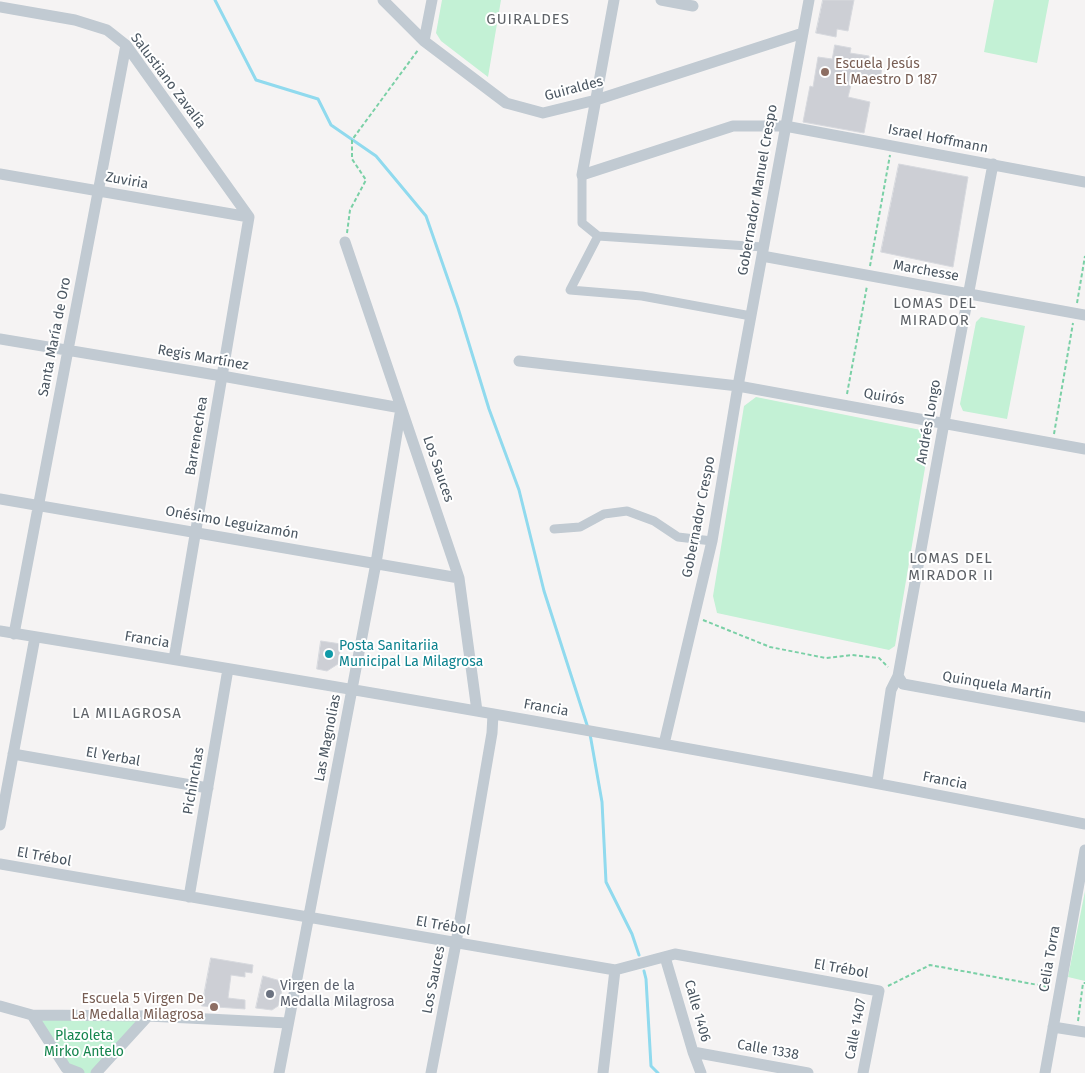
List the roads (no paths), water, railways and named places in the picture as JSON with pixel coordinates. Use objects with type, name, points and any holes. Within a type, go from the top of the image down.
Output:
[{"type":"street","name":"Guiraldes","points":[[383,0],[424,41],[506,103],[543,113],[596,100],[803,34]]},
{"type":"street","points":[[424,41],[432,0]]},
{"type":"street","points":[[614,0],[582,175],[582,223],[598,236],[762,251]]},
{"type":"street","points":[[661,0],[693,6]]},
{"type":"street","name":"Gobernador Manuel Crespo","points":[[738,386],[809,0]]},
{"type":"street","name":"Salustiano Zavalía","points":[[0,7],[75,20],[107,30],[126,45],[249,217]]},
{"type":"street","name":"Santa María de Oro","points":[[14,634],[126,45]]},
{"type":"street","name":"Israel Hoffmann","points":[[582,175],[733,126],[785,126],[1085,182]]},
{"type":"street","name":"Andrés Longo","points":[[877,782],[891,690],[901,680],[944,423],[993,164]]},
{"type":"street","name":"Zuviria","points":[[0,174],[249,217]]},
{"type":"street","name":"Barrenechea","points":[[174,659],[249,217]]},
{"type":"street","points":[[598,236],[570,290],[642,296],[751,316]]},
{"type":"street","name":"Los Sauces","points":[[345,242],[459,578],[477,711]]},
{"type":"street","name":"Marchesse","points":[[762,251],[968,294],[1080,314]]},
{"type":"street","name":"Regis Martínez","points":[[0,339],[401,408]]},
{"type":"street","name":"Quirós","points":[[519,361],[738,386],[1085,448]]},
{"type":"street","name":"Gobernador Crespo","points":[[664,744],[684,652],[712,541],[738,386]]},
{"type":"street","name":"Las Magnolias","points":[[279,1073],[353,689],[401,408]]},
{"type":"street","name":"Onésimo Leguizamón","points":[[0,499],[459,578]]},
{"type":"street","points":[[554,529],[580,527],[604,514],[627,511],[654,521],[678,537],[712,541]]},
{"type":"street","name":"Francia","points":[[0,631],[353,689],[664,744],[877,782],[1085,824]]},
{"type":"street","points":[[0,825],[35,637]]},
{"type":"street","name":"Pichinchas","points":[[190,897],[228,669]]},
{"type":"street","name":"Quinquela Martín","points":[[901,680],[1085,718]]},
{"type":"street","name":"Los Sauces","points":[[431,1073],[456,943],[492,733],[493,714]]},
{"type":"street","name":"El Yerbal","points":[[13,754],[208,788]]},
{"type":"street","name":"Celia Torra","points":[[1045,1073],[1085,850]]},
{"type":"street","name":"El Trébol","points":[[0,864],[616,970],[675,954],[879,991]]},
{"type":"street","name":"Calle 1406","points":[[665,957],[701,1073]]},
{"type":"street","points":[[603,1073],[616,970]]},
{"type":"street","name":"Calle 1407","points":[[863,1073],[879,991]]},
{"type":"street","points":[[0,1006],[32,1015],[148,1016],[288,1023]]},
{"type":"street","points":[[32,1015],[64,1070],[79,1073]]},
{"type":"street","points":[[96,1073],[148,1016]]},
{"type":"street","points":[[1053,1027],[1081,1032]]},
{"type":"street","name":"Calle 1338","points":[[693,1052],[808,1073]]},
{"type":"waterway","points":[[215,0],[256,80],[318,99],[331,125],[376,156],[426,216],[458,308],[489,409],[519,490],[544,591],[588,728]]},
{"type":"waterway","points":[[590,734],[602,802],[606,882],[632,934],[639,955]]},
{"type":"waterway","points":[[644,971],[651,1066],[658,1073]]},
{"type":"place","name":"Escuela Jesús El Maestro D 187","points":[[825,72]]},
{"type":"place","name":"Posta Sanitariia Municipal La Milagrosa","points":[[329,654]]},
{"type":"place","name":"Virgen de la Medalla Milagrosa","points":[[270,994]]},
{"type":"place","name":"Escuela 5 Virgen De La Medalla Milagrosa","points":[[214,1007]]},
{"type":"district","name":"GUIRALDES","points":[[528,20]]},
{"type":"district","name":"LOMAS DEL MIRADOR","points":[[935,312]]},
{"type":"district","name":"LOMAS DEL MIRADOR II","points":[[951,568]]},
{"type":"district","name":"LA MILAGROSA","points":[[127,714]]},
{"type":"park label","name":"Plazoleta Mirko Antelo","points":[[84,1044]]}]
